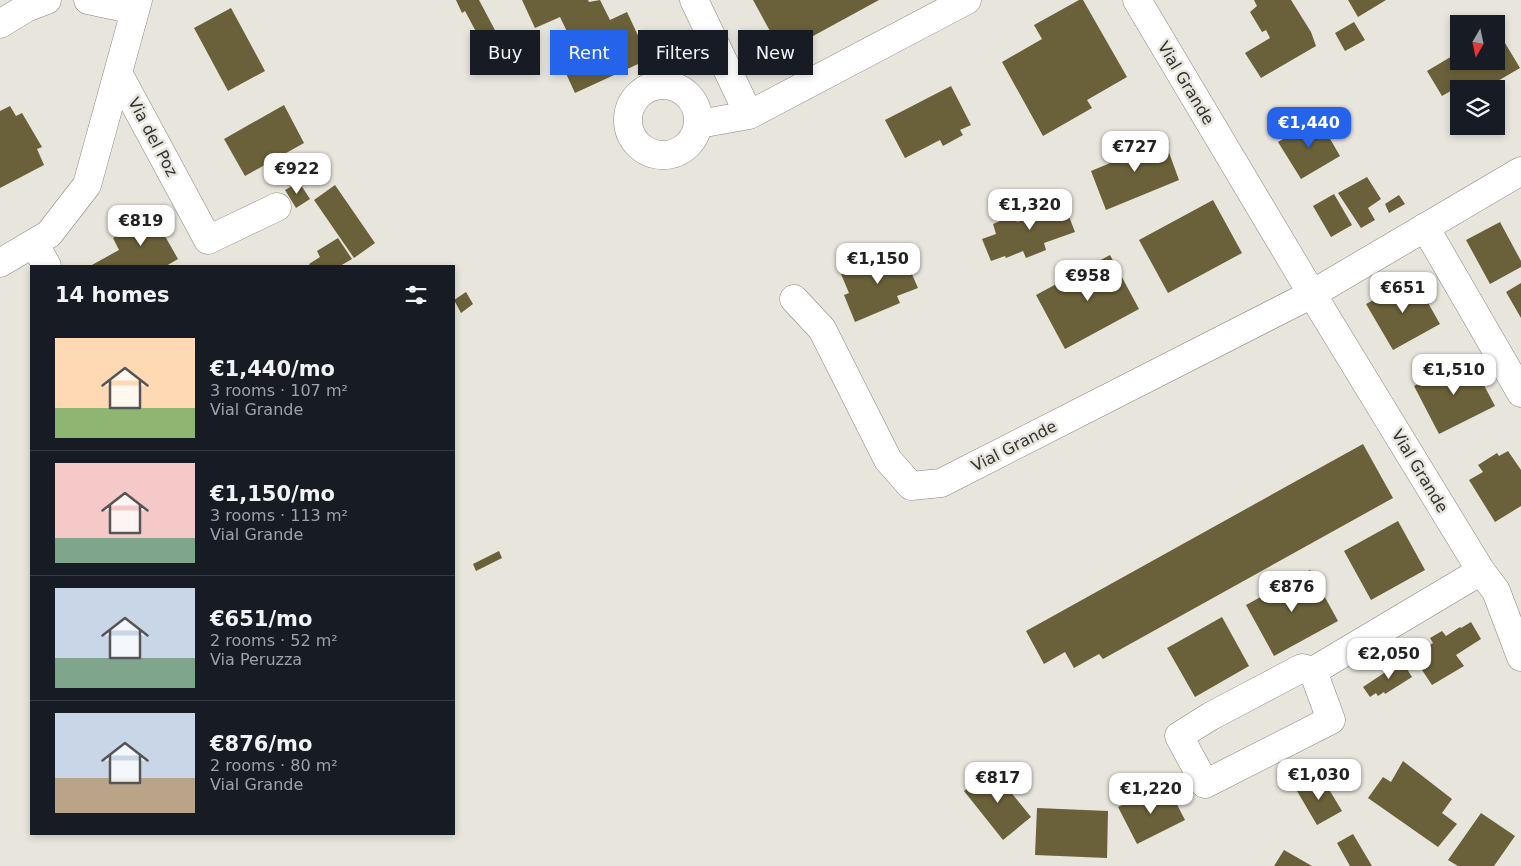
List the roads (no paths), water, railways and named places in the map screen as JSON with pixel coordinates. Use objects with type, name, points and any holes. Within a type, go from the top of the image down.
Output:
[{"type":"street","points":[[0,24],[26,8],[47,0]]},
{"type":"street","name":"Via del Poz","points":[[0,263],[49,234],[87,185],[137,5],[88,0]]},
{"type":"street","points":[[694,0],[749,115]]},
{"type":"street","points":[[699,124],[749,115],[967,0]]},
{"type":"street","name":"Vial Grande","points":[[1137,0],[1312,294],[1481,571],[1496,591],[1521,656]]},
{"type":"street","name":"Via del Poz","points":[[118,73],[208,240],[277,207]]},
{"type":"street","points":[[1312,294],[1521,171]]},
{"type":"street","points":[[1425,227],[1521,393]]},
{"type":"street","points":[[34,243],[46,265]]},
{"type":"street","name":"Vial Grande","points":[[794,299],[822,329],[888,460],[911,486],[941,483],[1312,294]]},
{"type":"street","points":[[1312,671],[1331,720],[1205,784],[1179,736],[1211,716],[1302,668],[1312,671],[1481,571]]}]
